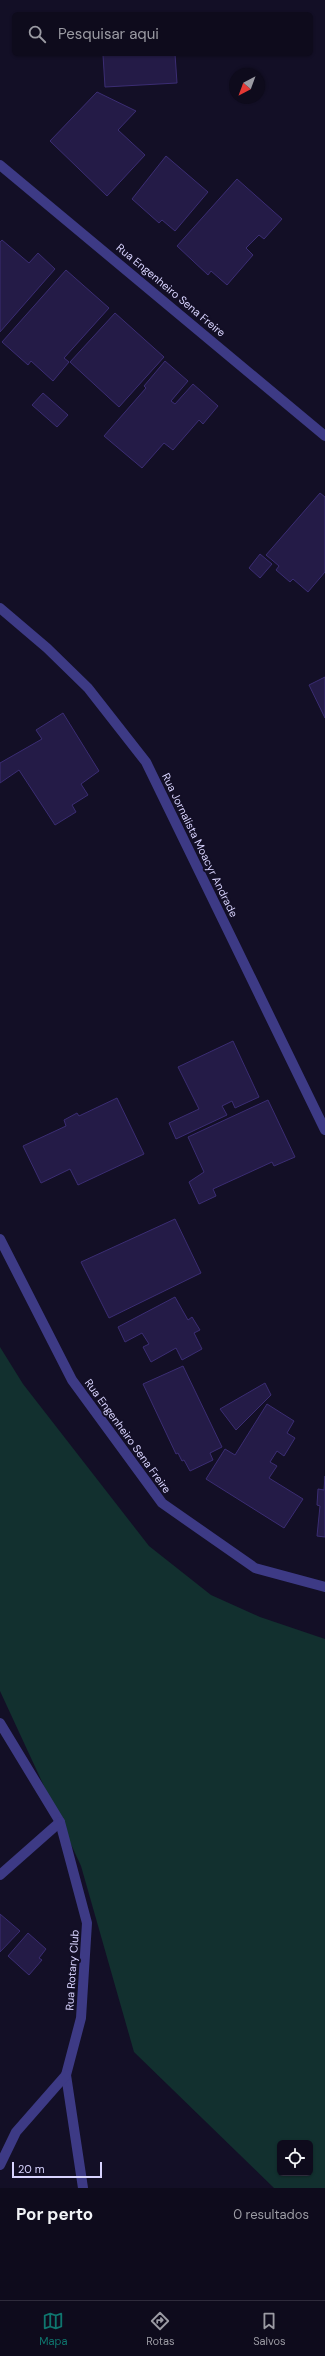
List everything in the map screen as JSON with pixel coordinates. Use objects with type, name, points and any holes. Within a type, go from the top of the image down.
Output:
[{"type":"street","name":"Rua Engenheiro Sena Freire","points":[[0,165],[325,436]]},
{"type":"street","name":"Rua Jornalista Moacyr Andrade","points":[[0,608],[47,648],[88,688],[146,762],[325,1130]]},
{"type":"street","name":"Rua Engenheiro Sena Freire","points":[[0,1239],[72,1380],[162,1503],[254,1568],[325,1587]]},
{"type":"street","name":"Rua Rotary Club","points":[[0,1723],[60,1822],[87,1923],[81,2018],[66,2075],[83,2188]]},
{"type":"street","points":[[0,1875],[60,1822]]},
{"type":"street","points":[[0,2165],[16,2132],[66,2075]]},
{"type":"green space","points":[[0,1347],[23,1384],[149,1546],[211,1595],[260,1617],[325,1639],[325,2188],[274,2188],[134,2052],[81,1866],[0,1691]]},
{"type":"building","points":[[103,56],[175,56],[177,83],[105,87]]},
{"type":"building","points":[[97,92],[136,111],[118,130],[145,155],[107,196],[50,141]]},
{"type":"building","points":[[166,156],[208,192],[175,231],[162,220],[159,223],[132,199]]},
{"type":"building","points":[[237,179],[282,219],[264,239],[259,235],[246,248],[253,255],[227,285],[211,271],[208,275],[177,246]]},
{"type":"building","points":[[2,240],[29,263],[38,253],[55,269],[0,332],[0,242]]},
{"type":"building","points":[[66,270],[109,308],[64,358],[69,362],[53,381],[31,361],[28,365],[2,342]]},
{"type":"building","points":[[115,313],[164,357],[119,407],[70,362]]},
{"type":"building","points":[[165,361],[188,381],[171,401],[175,404],[193,384],[218,406],[203,424],[199,420],[173,450],[164,443],[142,468],[104,436],[146,388],[144,386]]},
{"type":"building","points":[[43,393],[68,415],[57,427],[32,405]]},
{"type":"building","points":[[320,493],[325,497],[325,572],[308,592],[293,579],[290,582],[276,570],[279,566],[266,555]]},
{"type":"building","points":[[260,554],[272,564],[260,578],[249,568]]},
{"type":"building","points":[[325,677],[325,718],[309,685]]},
{"type":"building","points":[[63,713],[99,771],[81,784],[88,795],[72,805],[76,812],[55,825],[19,770],[0,783],[0,763],[42,739],[36,730]]},
{"type":"building","points":[[233,1041],[259,1097],[235,1108],[232,1101],[222,1106],[227,1115],[176,1139],[169,1123],[199,1109],[178,1067]]},
{"type":"building","points":[[117,1098],[144,1154],[78,1185],[70,1169],[41,1183],[23,1146],[66,1126],[64,1120],[77,1113],[79,1116]]},
{"type":"building","points":[[268,1100],[295,1157],[274,1166],[272,1162],[213,1189],[216,1196],[199,1204],[189,1182],[204,1172],[188,1137]]},
{"type":"building","points":[[175,1219],[201,1273],[109,1318],[81,1262]]},
{"type":"building","points":[[175,1297],[188,1320],[192,1317],[200,1330],[194,1333],[202,1349],[182,1360],[176,1348],[151,1362],[143,1347],[149,1344],[142,1333],[125,1342],[118,1327]]},
{"type":"building","points":[[183,1366],[222,1447],[210,1453],[213,1460],[190,1471],[184,1460],[182,1461],[178,1453],[176,1454],[143,1384]]},
{"type":"building","points":[[265,1383],[271,1395],[236,1430],[220,1409]]},
{"type":"building","points":[[267,1404],[294,1421],[287,1433],[295,1438],[284,1456],[277,1451],[270,1462],[277,1466],[269,1478],[303,1499],[284,1528],[206,1479],[225,1449],[235,1455]]},
{"type":"building","points":[[325,1476],[325,1537],[317,1536],[320,1506],[317,1505],[318,1489],[324,1490]]},
{"type":"building","points":[[0,1914],[20,1931],[0,1952]]},
{"type":"building","points":[[28,1933],[46,1949],[39,1958],[42,1960],[29,1975],[8,1956]]}]
